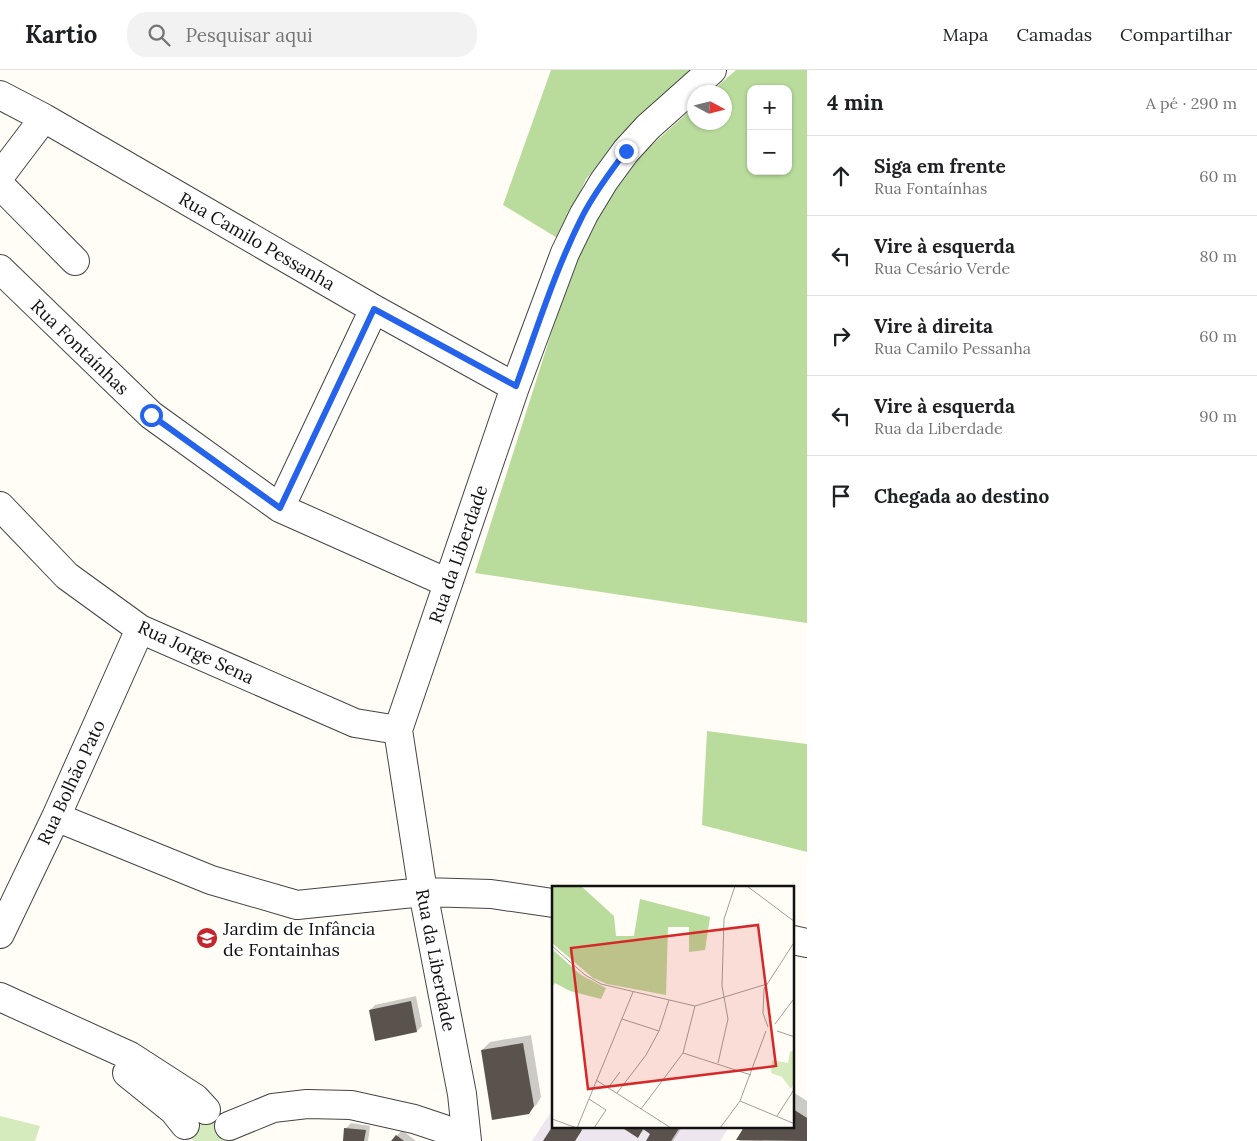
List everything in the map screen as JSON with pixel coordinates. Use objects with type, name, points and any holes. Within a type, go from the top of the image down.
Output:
[{"type":"street","name":"Rua da Liberdade","points":[[457,1137],[462,1094],[423,892],[398,730],[516,386],[566,253],[584,214],[604,181],[626,151],[648,128],[712,70]]},
{"type":"street","name":"Rua Camilo Pessanha","points":[[0,95],[44,118],[374,309],[516,386]]},
{"type":"street","points":[[0,176],[44,118]]},
{"type":"street","points":[[0,185],[75,261]]},
{"type":"street","name":"Rua Fontaínhas","points":[[0,269],[151,415],[280,508],[448,583]]},
{"type":"street","points":[[280,508],[374,309]]},
{"type":"street","name":"Rua Jorge Sena","points":[[0,506],[67,576],[140,629],[355,722],[398,730]]},
{"type":"street","name":"Rua Bolhão Pato","points":[[0,934],[56,817],[140,629]]},
{"type":"street","points":[[56,817],[210,880],[297,905],[423,892],[491,894],[552,903]]},
{"type":"street","points":[[794,940],[807,943]]},
{"type":"street","points":[[0,997],[130,1056],[195,1098],[194,1125]]},
{"type":"street","points":[[0,1012],[125,1071],[194,1125]]},
{"type":"street","points":[[194,1125],[217,1114],[235,1133],[274,1108],[307,1104],[351,1106],[414,1119],[457,1137]]},
{"type":"shaded area","points":[[552,1111],[552,1128],[728,1128],[720,1141],[532,1141]]},
{"type":"green space","points":[[551,70],[691,70],[649,108],[586,179],[559,239],[503,205]]},
{"type":"green space","points":[[736,70],[807,70],[807,623],[475,573],[578,249],[624,170],[687,113],[687,130],[732,130],[732,85],[719,85]]},
{"type":"green space","points":[[707,731],[807,744],[807,852],[702,825]]},
{"type":"green space","points":[[0,1116],[40,1126],[35,1141],[0,1141]]},
{"type":"green space","points":[[213,1117],[223,1125],[235,1141],[193,1141],[189,1129],[192,1119]]},
{"type":"building","points":[[411,1001],[417,1032],[375,1041],[369,1010]]},
{"type":"building","points":[[523,1043],[534,1106],[529,1114],[492,1120],[481,1050]]},
{"type":"building","points":[[794,1110],[807,1118],[807,1141],[736,1140],[743,1128],[794,1128]]},
{"type":"building","points":[[552,1127],[579,1128],[582,1130],[575,1141],[543,1141]]},
{"type":"building","points":[[344,1128],[366,1130],[364,1141],[343,1141]]},
{"type":"building","points":[[623,1128],[679,1128],[671,1141],[646,1141],[650,1134],[643,1129],[638,1138]]},
{"type":"building","points":[[396,1135],[404,1141],[391,1141]]},
{"type":"place","name":"Jardim de Infância de Fontainhas","points":[[207,938]]},
{"type":"route","points":[[151,415],[280,508],[374,309],[516,386],[566,253],[584,214],[604,181],[626,151]]}]
